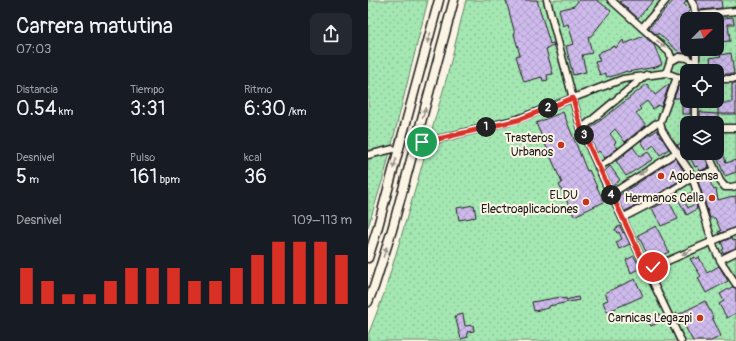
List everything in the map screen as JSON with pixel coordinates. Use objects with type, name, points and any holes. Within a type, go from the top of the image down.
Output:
[{"type":"highway","points":[[368,258],[377,230],[439,0]]},
{"type":"highway","points":[[368,302],[392,230],[454,0]]},
{"type":"street","points":[[547,0],[581,128],[681,341]]},
{"type":"street","points":[[612,0],[669,52],[671,57],[666,73]]},
{"type":"street","points":[[642,28],[666,0]]},
{"type":"street","points":[[691,0],[695,12]]},
{"type":"street","points":[[724,13],[736,11],[736,18]]},
{"type":"street","points":[[670,62],[679,58],[688,58],[692,64]]},
{"type":"street","points":[[422,142],[518,120],[623,79],[666,73],[680,77]]},
{"type":"street","points":[[581,128],[646,76]]},
{"type":"street","points":[[677,77],[660,123],[668,140],[694,178],[714,247],[720,260],[736,284]]},
{"type":"street","points":[[724,79],[736,79]]},
{"type":"street","points":[[598,166],[607,162],[655,124],[660,123]]},
{"type":"street","points":[[724,128],[736,128]]},
{"type":"street","points":[[368,155],[393,149]]},
{"type":"street","points":[[611,194],[676,152]]},
{"type":"street","points":[[711,160],[720,181],[725,187],[736,186]]},
{"type":"street","points":[[622,218],[657,200],[687,181],[715,170]]},
{"type":"street","points":[[647,270],[736,231]]},
{"type":"street","points":[[720,260],[736,252]]},
{"type":"green space","points":[[368,0],[428,0],[385,172],[368,227]]},
{"type":"green space","points":[[466,0],[736,0],[736,341],[368,341],[368,335],[384,294],[448,73]]},
{"type":"building","points":[[506,0],[537,0],[550,44],[553,43],[554,46],[546,49],[553,74],[547,75],[548,80],[543,81],[542,77],[524,82],[516,56],[520,55]]},
{"type":"building","points":[[579,0],[597,0],[611,11],[591,36],[588,37],[592,53],[582,55],[586,72],[573,75],[566,46],[574,44],[568,24],[563,26],[559,10],[574,6]]},
{"type":"building","points":[[622,0],[654,0],[638,18],[620,2]]},
{"type":"building","points":[[674,0],[687,0],[684,4],[690,10],[688,12],[680,12],[680,53],[658,33],[657,35],[649,28]]},
{"type":"building","points":[[696,0],[721,0],[722,8],[700,10]]},
{"type":"building","points":[[733,17],[734,24],[728,24],[730,41],[724,41],[724,18]]},
{"type":"building","points":[[644,36],[654,45],[662,64],[656,67],[627,71],[610,77],[607,77],[605,73],[600,75],[595,62],[600,61],[597,54],[615,46],[616,48],[623,40],[624,44]]},
{"type":"building","points":[[731,53],[734,74],[724,74],[724,64],[711,64],[710,58],[724,56],[724,54]]},
{"type":"building","points":[[680,82],[680,98],[674,98]]},
{"type":"building","points":[[647,84],[655,95],[669,84],[661,107],[658,105],[653,109],[647,101],[639,107],[641,109],[636,113],[646,125],[625,142],[615,129],[610,134],[616,142],[614,144],[618,148],[605,158],[599,151],[597,153],[587,131]]},
{"type":"building","points":[[732,84],[736,84],[736,114],[718,114],[718,108],[724,108],[724,103],[732,103]]},
{"type":"building","points":[[682,108],[690,108],[690,114],[682,114]]},
{"type":"building","points":[[563,112],[587,171],[589,170],[604,202],[574,216],[559,185],[562,183],[536,123]]},
{"type":"building","points":[[700,112],[718,114],[718,116],[700,116]]},
{"type":"building","points":[[657,130],[669,149],[660,155],[654,145],[647,150],[641,141]]},
{"type":"building","points":[[633,147],[640,157],[648,152],[653,159],[626,176],[616,161]]},
{"type":"building","points":[[724,156],[726,163],[736,160],[736,172],[725,176],[718,160],[724,160]]},
{"type":"building","points":[[675,158],[687,176],[655,196],[624,211],[617,197]]},
{"type":"building","points":[[692,160],[706,160],[709,167],[700,171],[698,166],[695,167]]},
{"type":"building","points":[[610,166],[620,180],[612,186],[605,171]]},
{"type":"building","points":[[708,178],[714,190],[716,189],[718,200],[736,196],[736,227],[718,234],[718,232],[721,231],[715,218],[710,218],[698,181]]},
{"type":"building","points":[[677,192],[681,198],[692,192],[693,195],[684,200],[688,208],[696,203],[697,209],[687,215],[675,194]]},
{"type":"building","points":[[669,201],[678,219],[661,226],[652,208]]},
{"type":"building","points":[[474,205],[476,217],[459,220],[457,208]]},
{"type":"building","points":[[620,226],[630,244],[619,249],[616,242],[622,239],[619,232],[617,233],[615,229]]},
{"type":"building","points":[[656,226],[669,252],[654,259],[649,258],[638,235]]},
{"type":"building","points":[[731,238],[733,241],[736,240],[736,248],[723,253],[722,250],[724,249],[721,242]]},
{"type":"building","points":[[634,256],[640,268],[631,273],[626,260]]},
{"type":"building","points":[[695,257],[696,259],[699,257],[707,273],[719,266],[728,281],[706,293],[698,278],[701,276],[690,259]]},
{"type":"building","points":[[635,279],[643,296],[607,312],[603,302],[608,300],[605,293]]},
{"type":"building","points":[[732,287],[736,288],[736,313],[727,318],[719,304],[724,301],[720,294]]},
{"type":"building","points":[[561,297],[562,299],[566,298],[566,300],[578,297],[579,300],[549,306],[549,308],[534,311],[532,302]]},
{"type":"building","points":[[705,301],[721,336],[711,341],[693,341],[682,321],[678,319],[676,313],[679,314]]},
{"type":"building","points":[[659,313],[662,321],[651,326],[648,321],[656,318],[654,315]]},
{"type":"building","points":[[463,314],[465,326],[473,325],[474,331],[467,332],[468,337],[461,339],[455,316]]},
{"type":"tunnel","points":[[397,148],[419,142]]},
{"type":"place","name":"Trasteros Urbanos","points":[[561,145]]},
{"type":"place","name":"Agobensa","points":[[661,176]]},
{"type":"place","name":"Hermanos Cella","points":[[712,198]]},
{"type":"place","name":"ELDU Electroaplicaciones","points":[[586,202]]},
{"type":"place","name":"Carnicas Legazpi","points":[[700,318]]},
{"type":"route","points":[[422,142],[518,120],[573,98],[581,128],[622,218],[647,270],[653,267]]}]
